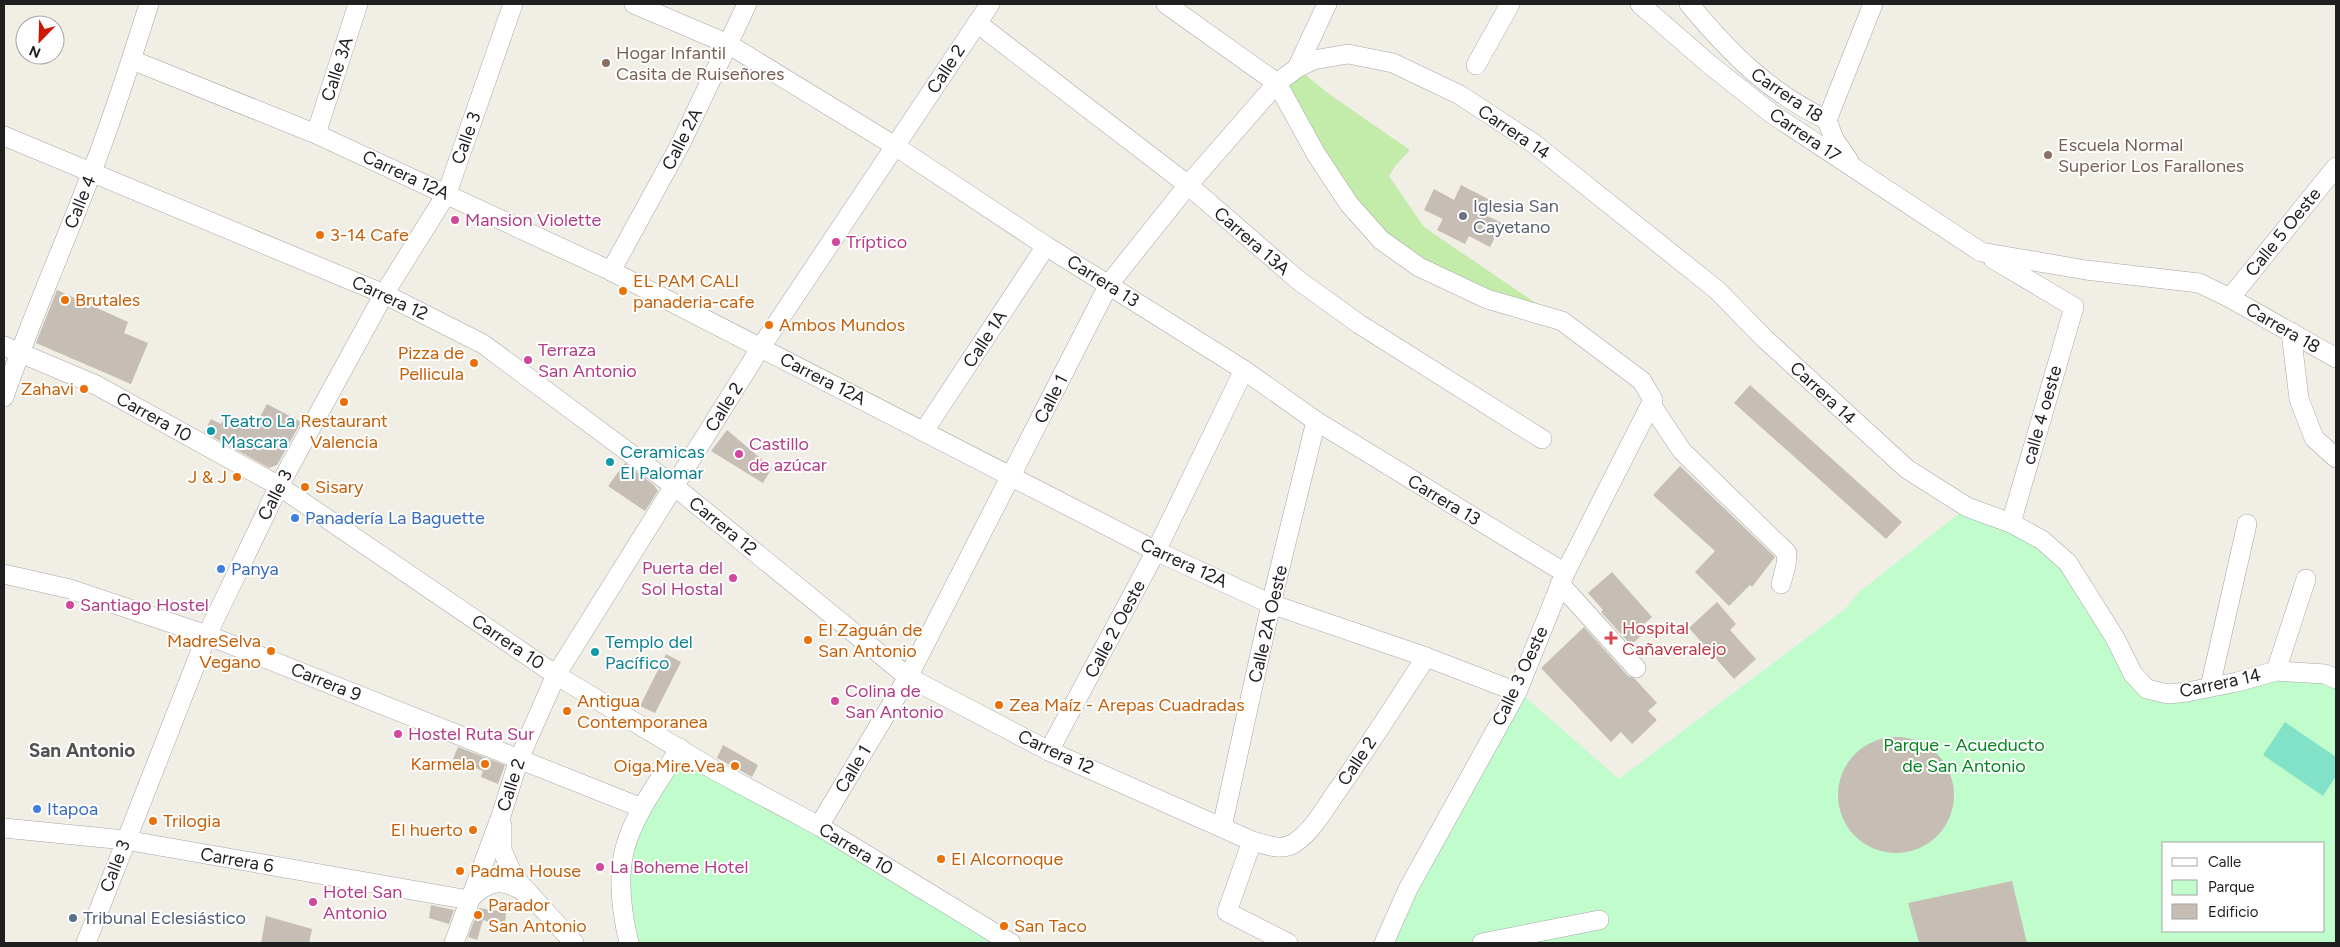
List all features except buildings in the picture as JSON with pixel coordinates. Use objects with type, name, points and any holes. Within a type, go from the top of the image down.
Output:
[{"type":"street","name":"Calle 4","points":[[4,397],[11,349],[92,173],[132,60],[148,4]]},
{"type":"street","name":"Calle 3A","points":[[316,134],[358,4]]},
{"type":"street","name":"Calle 3","points":[[86,943],[207,635],[279,486],[384,294],[447,193],[513,4]]},
{"type":"street","name":"Carrera 13","points":[[634,4],[728,44],[895,146],[1046,246],[1244,370],[1316,422],[1563,579],[1636,668]]},
{"type":"street","name":"Calle 2A","points":[[611,270],[681,143],[747,4]]},
{"type":"street","name":"Calle 2","points":[[454,943],[501,816],[519,759],[556,675],[761,347],[990,4]]},
{"type":"street","points":[[1166,4],[1277,83],[1316,154],[1349,204],[1381,240],[1419,268],[1486,299],[1562,321],[1642,381],[1652,394],[1652,406],[1682,451],[1787,553],[1781,584]]},
{"type":"street","name":"Calle 1","points":[[819,826],[908,677],[1109,284],[1188,186],[1277,83],[1297,68],[1327,4]]},
{"type":"street","points":[[1476,65],[1510,4]]},
{"type":"street","name":"Carrera 17","points":[[1640,4],[1709,64],[1772,114],[1981,252],[2074,306]]},
{"type":"street","name":"Carrera 18","points":[[1689,4],[1724,46],[1761,80],[1799,107],[1827,120],[1834,139],[1855,170]]},
{"type":"street","points":[[1827,120],[1873,4]]},
{"type":"street","name":"Carrera 13A","points":[[977,23],[1188,186],[1252,243],[1344,313],[1542,439]]},
{"type":"street","name":"Carrera 14","points":[[1297,68],[1313,60],[1348,54],[1393,63],[1460,95],[1533,143],[1717,290],[1765,340],[1907,469],[1967,507],[2011,522],[2042,540],[2068,563],[2116,638],[2133,674],[2148,688],[2168,694],[2210,687],[2276,671],[2325,674],[2336,679]]},
{"type":"street","name":"Carrera 12A","points":[[132,60],[316,134],[611,270],[1012,475],[1156,551],[1272,604],[1426,657],[1517,692]]},
{"type":"street","name":"Carrera 12","points":[[4,136],[384,294],[483,344],[674,486],[908,677],[1049,751],[1252,841],[1274,848]]},
{"type":"street","name":"Calle 5 Oeste","points":[[2230,298],[2336,167]]},
{"type":"street","name":"Calle 1A","points":[[924,431],[1046,246]]},
{"type":"street","name":"Carrera 17","points":[[1981,252],[2086,270],[2199,284],[2230,298]]},
{"type":"street","name":"Carrera 18","points":[[2230,298],[2336,358]]},
{"type":"street","name":"calle 4 oeste","points":[[2011,522],[2074,306]]},
{"type":"street","points":[[2290,332],[2299,399],[2314,438],[2336,458]]},
{"type":"street","name":"Carrera 10","points":[[11,349],[96,385],[279,486],[556,675],[716,771],[819,826],[1011,943]]},
{"type":"street","name":"Calle 2 Oeste","points":[[1049,751],[1156,551],[1244,370]]},
{"type":"street","name":"Calle 3 Oeste","points":[[1384,943],[1408,889],[1517,692],[1563,579],[1652,406]]},
{"type":"street","name":"Calle 2A Oeste","points":[[1222,827],[1272,604],[1316,422]]},
{"type":"street","points":[[2210,687],[2248,524]]},
{"type":"street","name":"Carrera 9","points":[[4,574],[70,589],[207,635],[642,808]]},
{"type":"street","points":[[2276,671],[2306,579]]},
{"type":"street","name":"Calle 2","points":[[1274,848],[1285,847],[1297,842],[1323,811],[1426,657]]},
{"type":"street","points":[[629,943],[621,896],[625,848],[642,808],[680,748]]},
{"type":"street","points":[[501,816],[502,850],[506,862],[526,893]]},
{"type":"street","name":"Carrera 6","points":[[4,828],[125,840],[469,900]]},
{"type":"street","points":[[1252,841],[1227,912],[1288,943]]},
{"type":"street","points":[[469,900],[480,888],[496,882],[512,884],[526,893],[558,923],[574,943]]},
{"type":"street","points":[[1482,943],[1599,920]]},
{"type":"green space","points":[[1297,68],[1329,94],[1410,150],[1389,176],[1424,227],[1562,321],[1544,316],[1381,240],[1277,83]]},
{"type":"green space","name":"Parque - Acueducto de San Antonio","points":[[1967,507],[2042,540],[2148,689],[2258,677],[2336,679],[2336,943],[1384,943],[1524,696],[1619,779],[1845,609],[1859,592]]},
{"type":"green space","points":[[2285,722],[2336,757],[2336,776],[2323,796],[2263,755]]},
{"type":"green space","points":[[680,748],[1011,943],[629,943],[621,896],[642,808]]},
{"type":"place","name":"Hogar Infantil Casita de Ruiseñores","points":[[606,63]]},
{"type":"place","name":"Escuela Normal Superior Los Farallones","points":[[2048,155]]},
{"type":"place","name":"Iglesia San Cayetano","points":[[1463,216]]},
{"type":"place","name":"Mansion Violette","points":[[455,220]]},
{"type":"place","name":"3-14 Cafe","points":[[320,235]]},
{"type":"place","name":"Tríptico","points":[[836,242]]},
{"type":"place","name":"EL PAM CALI panaderia-cafe","points":[[623,291]]},
{"type":"place","name":"Brutales","points":[[65,300]]},
{"type":"place","name":"Ambos Mundos","points":[[769,325]]},
{"type":"place","name":"Terraza San Antonio","points":[[528,360]]},
{"type":"place","name":"Pizza de Pellicula","points":[[474,363]]},
{"type":"place","name":"Zahavi","points":[[84,389]]},
{"type":"place","name":"Restaurant Valencia","points":[[344,402]]},
{"type":"place","name":"Teatro La Mascara","points":[[211,431]]},
{"type":"place","name":"Castillo de azúcar","points":[[739,454]]},
{"type":"place","name":"Ceramicas El Palomar","points":[[610,462]]},
{"type":"place","name":"J & J","points":[[237,477]]},
{"type":"place","name":"Sisary","points":[[305,487]]},
{"type":"place","name":"Panadería La Baguette","points":[[295,518]]},
{"type":"place","name":"Panya","points":[[221,569]]},
{"type":"place","name":"Puerta del Sol Hostal","points":[[733,578]]},
{"type":"place","name":"Santiago Hostel","points":[[70,605]]},
{"type":"place","name":"Hospital Cañaveralejo","points":[[1611,638]]},
{"type":"place","name":"El Zaguán de San Antonio","points":[[808,640]]},
{"type":"place","name":"MadreSelva Vegano","points":[[271,651]]},
{"type":"place","name":"Templo del Pacífico","points":[[595,652]]},
{"type":"place","name":"Colina de San Antonio","points":[[835,701]]},
{"type":"place","name":"Zea Maíz - Arepas Cuadradas","points":[[999,705]]},
{"type":"place","name":"Antigua Contemporanea","points":[[567,711]]},
{"type":"place","name":"Hostel Ruta Sur","points":[[398,734]]},
{"type":"place","name":"Karmela","points":[[485,764]]},
{"type":"place","name":"Oiga.Mire.Vea","points":[[735,766]]},
{"type":"place","name":"Itapoa","points":[[37,809]]},
{"type":"place","name":"Trilogia","points":[[153,821]]},
{"type":"place","name":"El huerto","points":[[473,830]]},
{"type":"place","name":"El Alcornoque","points":[[941,859]]},
{"type":"place","name":"La Boheme Hotel","points":[[600,867]]},
{"type":"place","name":"Padma House","points":[[460,871]]},
{"type":"place","name":"Hotel San Antonio","points":[[313,902]]},
{"type":"place","name":"Parador San Antonio","points":[[478,915]]},
{"type":"place","name":"Tribunal Eclesiástico","points":[[73,918]]},
{"type":"place","name":"San Taco","points":[[1004,926]]},
{"type":"district","name":"San Antonio","points":[[82,750]]}]
